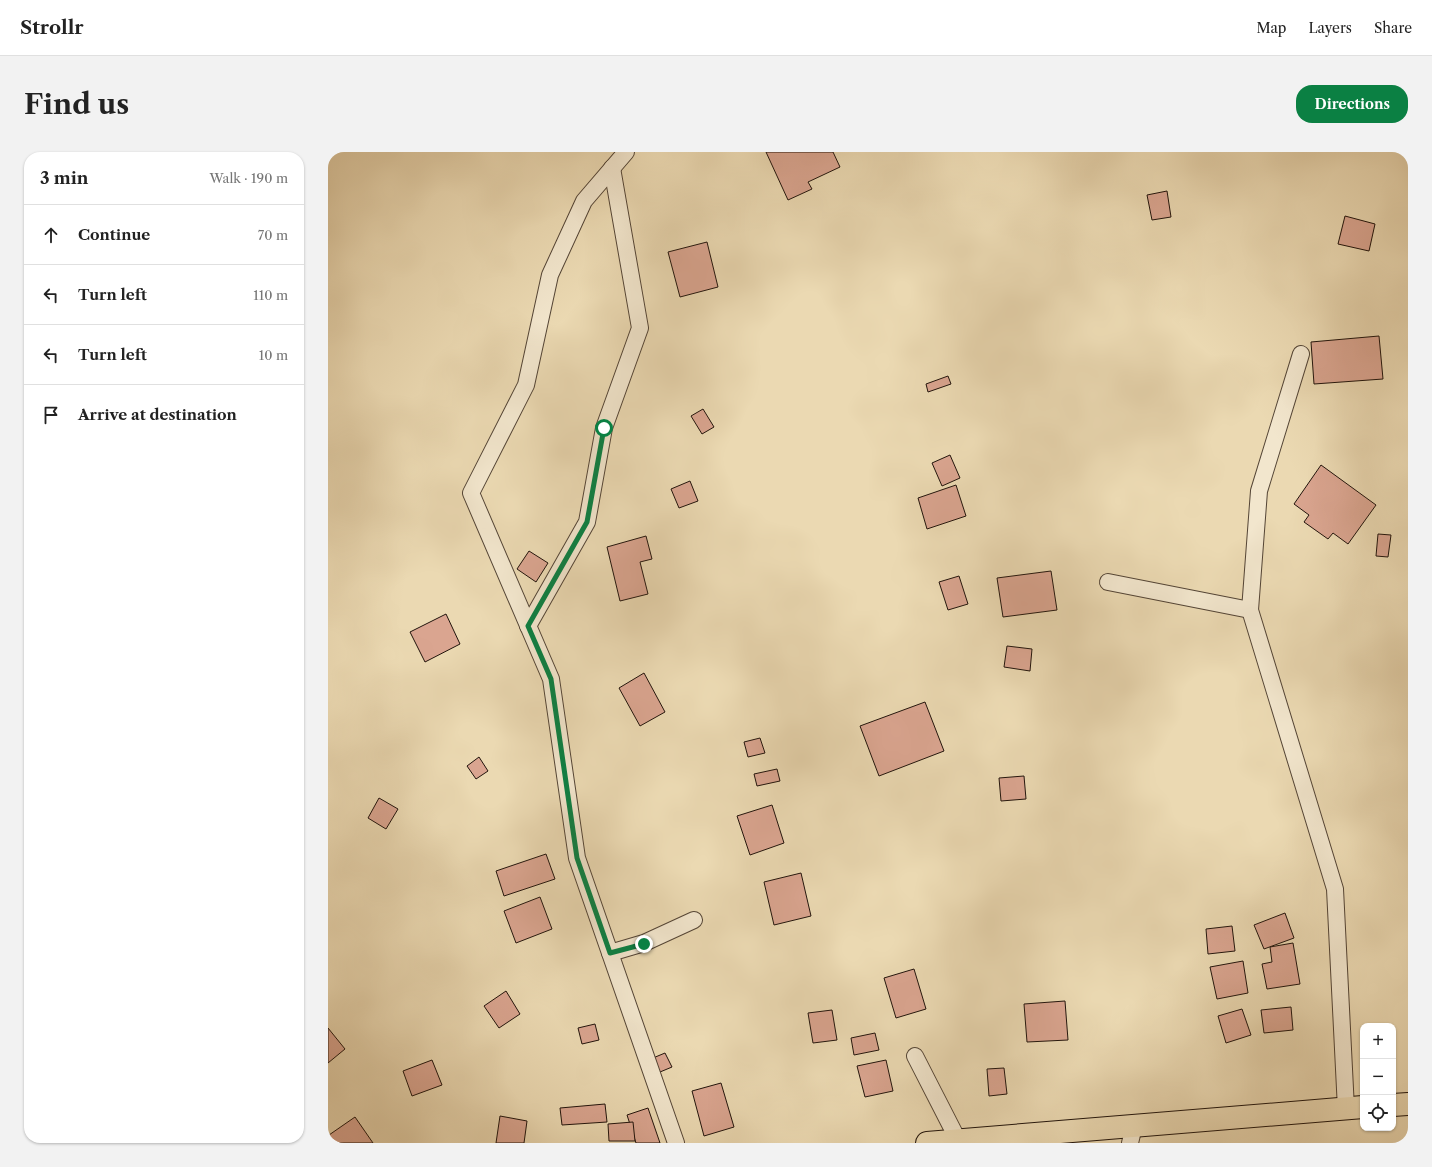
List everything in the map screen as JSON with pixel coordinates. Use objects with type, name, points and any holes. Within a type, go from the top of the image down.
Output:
[{"type":"main road","points":[[1396,1105],[1408,1104]]},
{"type":"main road","points":[[927,1143],[958,1140],[1132,1135],[1354,1108]]},
{"type":"street","points":[[626,152],[584,201],[550,275],[526,385],[471,493],[551,679],[577,858],[676,1143]]},
{"type":"street","points":[[528,626],[587,522],[604,428],[640,328],[612,168]]},
{"type":"street","points":[[1301,354],[1259,491],[1250,610],[1334,889],[1354,1108]]},
{"type":"street","points":[[1108,582],[1250,610]]},
{"type":"street","points":[[610,953],[644,944],[694,920]]},
{"type":"street","points":[[915,1056],[958,1140]]},
{"type":"building","points":[[766,152],[833,152],[840,167],[808,182],[812,189],[788,200]]},
{"type":"building","points":[[1167,191],[1171,217],[1152,220],[1147,195]]},
{"type":"building","points":[[1345,216],[1375,224],[1369,251],[1338,244]]},
{"type":"building","points":[[707,242],[718,287],[680,297],[668,252]]},
{"type":"building","points":[[1379,336],[1383,379],[1314,384],[1311,342]]},
{"type":"building","points":[[948,376],[951,384],[928,392],[926,384]]},
{"type":"building","points":[[703,409],[714,427],[702,434],[691,416]]},
{"type":"building","points":[[950,455],[960,478],[942,486],[932,463]]},
{"type":"building","points":[[1321,465],[1376,505],[1348,544],[1333,533],[1328,539],[1304,522],[1309,515],[1294,504]]},
{"type":"building","points":[[690,481],[698,501],[679,508],[671,489]]},
{"type":"building","points":[[956,485],[966,516],[927,529],[918,498]]},
{"type":"building","points":[[1378,534],[1391,535],[1388,557],[1376,556]]},
{"type":"building","points":[[646,536],[652,559],[640,562],[648,594],[620,601],[607,547]]},
{"type":"building","points":[[529,551],[548,563],[536,582],[517,569]]},
{"type":"building","points":[[1051,571],[1057,610],[1003,617],[997,578]]},
{"type":"building","points":[[959,576],[968,604],[948,610],[939,582]]},
{"type":"building","points":[[446,614],[460,644],[425,662],[410,632]]},
{"type":"building","points":[[1007,646],[1032,649],[1030,671],[1004,667]]},
{"type":"building","points":[[644,673],[665,712],[640,726],[619,688]]},
{"type":"building","points":[[925,702],[944,751],[879,776],[860,726]]},
{"type":"building","points":[[760,738],[765,753],[748,757],[744,742]]},
{"type":"building","points":[[479,757],[488,771],[476,779],[467,766]]},
{"type":"building","points":[[777,769],[780,781],[757,786],[754,774]]},
{"type":"building","points":[[1024,776],[1026,799],[1001,801],[999,778]]},
{"type":"building","points":[[379,798],[398,809],[386,829],[368,818]]},
{"type":"building","points":[[772,805],[784,843],[750,855],[737,816]]},
{"type":"building","points":[[546,854],[555,879],[504,896],[496,871]]},
{"type":"building","points":[[801,873],[811,916],[774,925],[764,882]]},
{"type":"building","points":[[540,897],[552,929],[516,943],[504,911]]},
{"type":"building","points":[[1285,913],[1294,938],[1264,949],[1254,925]]},
{"type":"building","points":[[1232,926],[1235,951],[1208,954],[1206,929]]},
{"type":"building","points":[[1293,943],[1300,984],[1267,989],[1262,964],[1272,962],[1270,947]]},
{"type":"building","points":[[1243,961],[1248,993],[1217,999],[1210,967]]},
{"type":"building","points":[[914,969],[926,1009],[896,1018],[884,978]]},
{"type":"building","points":[[506,991],[520,1014],[499,1028],[484,1006]]},
{"type":"building","points":[[1065,1001],[1068,1040],[1027,1042],[1024,1004]]},
{"type":"building","points":[[1291,1007],[1293,1030],[1264,1033],[1261,1010]]},
{"type":"building","points":[[1242,1009],[1251,1035],[1226,1043],[1218,1016]]},
{"type":"building","points":[[832,1010],[837,1040],[813,1043],[808,1013]]},
{"type":"building","points":[[595,1024],[599,1040],[582,1044],[578,1028]]},
{"type":"building","points":[[328,1028],[345,1049],[328,1063]]},
{"type":"building","points":[[875,1033],[879,1050],[854,1055],[851,1038]]},
{"type":"building","points":[[665,1053],[672,1067],[660,1072],[653,1058]]},
{"type":"building","points":[[432,1060],[442,1085],[412,1096],[403,1071]]},
{"type":"building","points":[[886,1060],[893,1091],[865,1097],[857,1066]]},
{"type":"building","points":[[1004,1068],[1007,1094],[989,1096],[987,1069]]},
{"type":"building","points":[[721,1083],[734,1127],[704,1136],[692,1091]]},
{"type":"building","points":[[605,1104],[607,1122],[562,1125],[560,1108]]},
{"type":"building","points":[[648,1108],[660,1143],[636,1143],[627,1115]]},
{"type":"building","points":[[500,1116],[527,1121],[524,1143],[496,1143]]},
{"type":"building","points":[[355,1117],[373,1143],[335,1143],[329,1135]]},
{"type":"building","points":[[633,1122],[635,1141],[609,1141],[608,1124]]},
{"type":"route","points":[[604,428],[587,522],[528,626],[551,679],[577,858],[610,953],[644,944]]}]
